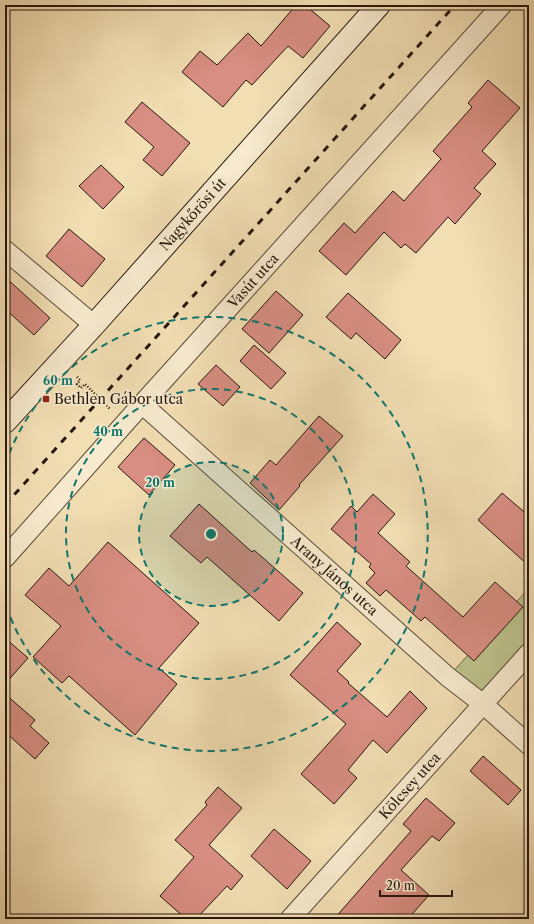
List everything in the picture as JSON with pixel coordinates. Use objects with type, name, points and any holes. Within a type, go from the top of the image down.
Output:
[{"type":"main road","name":"Nagykőrösi út","points":[[5,422],[94,325],[379,5]]},
{"type":"street","name":"Vasút utca","points":[[5,558],[502,5]]},
{"type":"street","points":[[5,250],[94,325]]},
{"type":"street","name":"Arany János utca","points":[[142,404],[448,677],[483,704],[529,745]]},
{"type":"street","name":"Kölcsey utca","points":[[290,919],[529,653]]},
{"type":"path","points":[[76,376],[80,380],[77,384],[81,388],[85,384],[109,408]]},
{"type":"green space","points":[[529,588],[529,653],[483,704],[448,677]]},
{"type":"building","points":[[296,5],[305,5],[330,26],[303,58],[288,46],[252,85],[246,80],[223,107],[182,72],[200,51],[217,65],[248,33],[261,46]]},
{"type":"building","points":[[488,80],[520,108],[482,151],[496,164],[474,188],[481,194],[455,224],[448,217],[416,253],[405,244],[401,248],[384,232],[346,275],[319,251],[344,223],[355,233],[393,191],[404,201],[441,159],[433,151],[472,107],[468,103]]},
{"type":"building","points":[[142,102],[190,143],[162,176],[143,160],[154,147],[125,122]]},
{"type":"building","points":[[101,165],[124,187],[103,209],[79,186]]},
{"type":"building","points":[[69,229],[105,259],[82,287],[46,256]]},
{"type":"building","points":[[5,277],[50,318],[34,335],[5,309]]},
{"type":"building","points":[[276,291],[303,315],[269,353],[242,329]]},
{"type":"building","points":[[348,293],[401,340],[385,359],[356,333],[351,339],[326,317]]},
{"type":"building","points":[[254,345],[286,373],[271,389],[240,361]]},
{"type":"building","points":[[216,365],[240,387],[223,406],[198,384]]},
{"type":"building","points":[[319,416],[343,436],[299,485],[300,486],[279,510],[250,483],[270,460],[276,465]]},
{"type":"building","points":[[144,438],[175,465],[149,495],[118,467]]},
{"type":"building","points":[[502,493],[529,516],[529,566],[478,520]]},
{"type":"building","points":[[373,494],[395,514],[378,533],[410,562],[406,566],[463,617],[495,582],[523,607],[474,661],[425,617],[421,621],[386,590],[380,596],[366,583],[375,573],[369,567],[371,564],[331,529],[351,506],[357,512]]},
{"type":"building","points":[[199,504],[252,552],[254,550],[303,593],[279,621],[207,557],[201,563],[170,536]]},
{"type":"building","points":[[108,542],[199,623],[159,668],[177,684],[135,735],[69,676],[62,683],[33,657],[61,626],[25,595],[49,568],[69,586]]},
{"type":"building","points":[[337,622],[361,644],[337,671],[349,682],[348,683],[387,717],[410,691],[427,708],[387,753],[373,740],[348,770],[357,778],[334,804],[301,774],[346,724],[290,675]]},
{"type":"building","points":[[5,638],[28,658],[5,684]]},
{"type":"building","points":[[5,694],[35,720],[30,726],[49,743],[35,759],[5,732]]},
{"type":"building","points":[[483,756],[521,790],[508,805],[470,771]]},
{"type":"building","points":[[218,787],[242,808],[209,845],[243,876],[231,890],[227,886],[196,919],[186,919],[160,896],[194,857],[175,840],[207,805],[205,802]]},
{"type":"building","points":[[426,798],[455,823],[439,841],[432,836],[401,870],[429,895],[408,919],[334,919],[411,831],[403,824]]},
{"type":"building","points":[[274,829],[311,861],[287,889],[251,856]]},
{"type":"railway","points":[[5,505],[455,5]]},
{"type":"place","name":"Bethlen Gábor utca","points":[[46,399]]}]
